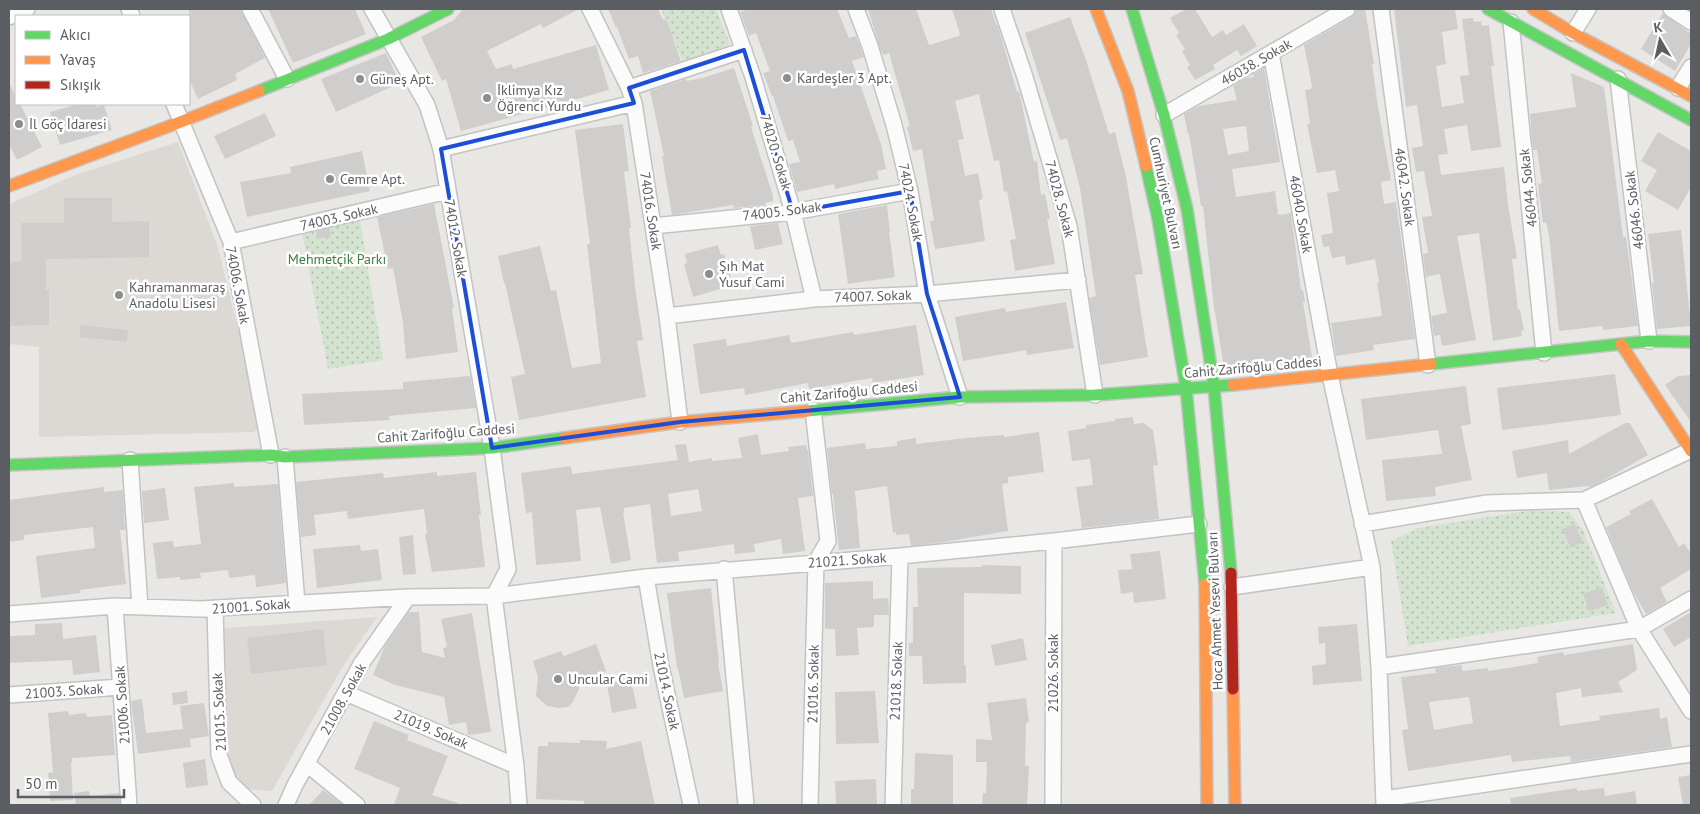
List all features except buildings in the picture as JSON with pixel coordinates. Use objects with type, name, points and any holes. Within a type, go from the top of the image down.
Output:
[{"type":"street","points":[[9,17],[27,9]]},
{"type":"street","points":[[250,9],[286,79]]},
{"type":"street","name":"74012. Sokak","points":[[372,9],[427,105],[441,148],[492,448],[508,569],[494,596]]},
{"type":"street","points":[[9,186],[183,121],[388,39],[448,9]]},
{"type":"street","name":"74016. Sokak","points":[[590,9],[629,88],[634,103],[668,316],[680,422]]},
{"type":"street","name":"74020. Sokak","points":[[729,9],[744,50],[793,212],[814,298]]},
{"type":"street","name":"74024. Sokak","points":[[856,9],[870,46],[894,125],[910,191],[926,294],[960,397]]},
{"type":"street","name":"74028. Sokak","points":[[1002,9],[1025,77],[1070,226],[1095,394]]},
{"type":"street","name":"Cumhuriyet Bulvarı","points":[[1096,9],[1128,91],[1158,219],[1186,388]]},
{"type":"street","name":"Cumhuriyet Bulvarı","points":[[1132,9],[1164,115],[1187,209],[1214,387]]},
{"type":"street","name":"46038. Sokak","points":[[1164,115],[1271,53],[1331,13],[1347,9]]},
{"type":"street","name":"46042. Sokak","points":[[1381,9],[1428,365]]},
{"type":"street","points":[[1488,9],[1691,120]]},
{"type":"street","points":[[1533,9],[1685,92],[1691,66]]},
{"type":"street","points":[[1574,33],[1588,9]]},
{"type":"street","points":[[1671,9],[1691,22]]},
{"type":"street","name":"46044. Sokak","points":[[1511,22],[1544,353]]},
{"type":"street","points":[[629,88],[744,50]]},
{"type":"street","name":"46040. Sokak","points":[[1271,53],[1330,375],[1372,567],[1379,667],[1384,802]]},
{"type":"street","name":"46046. Sokak","points":[[1618,79],[1649,341]]},
{"type":"street","points":[[441,148],[634,103]]},
{"type":"street","name":"74006. Sokak","points":[[175,105],[183,121],[231,242],[278,456],[297,603]]},
{"type":"street","name":"74003. Sokak","points":[[231,242],[448,191]]},
{"type":"street","name":"74005. Sokak","points":[[653,226],[793,212],[910,191]]},
{"type":"street","name":"74007. Sokak","points":[[668,316],[814,298],[926,294],[1078,280]]},
{"type":"street","name":"Cahit Zarifoğlu Caddesi","points":[[9,465],[492,448],[680,422],[960,397],[1095,394],[1214,387],[1649,341],[1691,342]]},
{"type":"street","points":[[1362,524],[1487,503],[1584,500],[1691,450],[1621,344]]},
{"type":"street","name":"Hoca Ahmet Yesevi Bulvarı","points":[[1214,387],[1232,587],[1235,805]]},
{"type":"street","name":"Hoca Ahmet Yesevi Bulvarı","points":[[1186,388],[1206,598],[1207,805]]},
{"type":"street","points":[[813,410],[828,541],[816,562]]},
{"type":"street","points":[[130,460],[140,607]]},
{"type":"street","points":[[1584,500],[1639,629],[1691,711]]},
{"type":"street","name":"21021. Sokak","points":[[494,596],[724,569],[900,556],[1199,524]]},
{"type":"street","name":"21026. Sokak","points":[[1053,805],[1054,541]]},
{"type":"street","name":"21018. Sokak","points":[[893,805],[900,556]]},
{"type":"street","name":"21016. Sokak","points":[[810,805],[816,562]]},
{"type":"street","points":[[1232,587],[1372,567]]},
{"type":"street","points":[[724,569],[746,805]]},
{"type":"street","name":"21014. Sokak","points":[[646,577],[661,666],[692,805]]},
{"type":"street","points":[[494,596],[516,766],[519,805]]},
{"type":"street","name":"21001. Sokak","points":[[9,614],[115,606],[200,609],[408,597],[494,596]]},
{"type":"street","name":"21008. Sokak","points":[[286,805],[361,664],[408,597]]},
{"type":"street","points":[[1379,667],[1639,629],[1691,599]]},
{"type":"street","name":"21006. Sokak","points":[[115,606],[129,805]]},
{"type":"street","name":"21015. Sokak","points":[[215,608],[219,755],[229,782],[253,805]]},
{"type":"street","name":"21003. Sokak","points":[[9,695],[120,687]]},
{"type":"street","name":"21019. Sokak","points":[[346,693],[516,766]]},
{"type":"street","points":[[1384,802],[1691,754]]},
{"type":"street","points":[[307,764],[357,805]]},
{"type":"highlighted area","points":[[744,50],[793,212],[910,191],[927,294],[960,397],[680,422],[492,448],[441,149],[634,103],[629,88]]},
{"type":"shaded area","name":"Kahramanmaraş Anadolu Lisesi","points":[[178,142],[218,247],[261,425],[254,432],[39,437],[39,347],[9,344],[9,204],[75,175]]},
{"type":"shaded area","points":[[377,617],[342,668],[272,791],[240,789],[231,775],[215,629]]},
{"type":"green space","points":[[661,9],[716,9],[730,44],[684,64]]},
{"type":"green space","name":"Mehmetçik Parkı","points":[[359,214],[383,360],[328,369],[301,228]]},
{"type":"green space","points":[[1533,510],[1569,512],[1583,530],[1616,613],[1408,646],[1391,541],[1418,528]]},
{"type":"traffic: fast","points":[[259,91],[388,39],[448,9]]},
{"type":"traffic: fast","points":[[1132,9],[1164,115],[1187,209],[1214,387],[1231,573]]},
{"type":"traffic: fast","points":[[1488,9],[1691,120]]},
{"type":"traffic: fast","points":[[1146,166],[1158,219],[1186,388],[1205,584]]},
{"type":"traffic: fast","points":[[1431,364],[1649,341],[1691,342]]},
{"type":"traffic: fast","points":[[807,411],[960,397],[1095,395],[1233,385]]},
{"type":"traffic: fast","points":[[9,465],[271,455],[285,457],[492,448],[564,438]]},
{"type":"traffic: slow","points":[[1096,9],[1128,91],[1146,166]]},
{"type":"traffic: slow","points":[[1533,9],[1573,33],[1691,96]]},
{"type":"traffic: slow","points":[[9,186],[259,91]]},
{"type":"traffic: slow","points":[[1621,344],[1691,451]]},
{"type":"traffic: slow","points":[[1233,385],[1431,364]]},
{"type":"traffic: slow","points":[[564,438],[680,422],[807,411]]},
{"type":"traffic: slow","points":[[1205,584],[1207,805]]},
{"type":"traffic: slow","points":[[1233,689],[1235,805]]},
{"type":"traffic: jam","points":[[1231,573],[1233,689]]},
{"type":"place","name":"Kardeşler 3 Apt.","points":[[787,78]]},
{"type":"place","name":"Güneş Apt.","points":[[360,79]]},
{"type":"place","name":"İklimya Kız Öğrenci Yurdu","points":[[487,98]]},
{"type":"place","name":"İl Göç İdaresi","points":[[19,124]]},
{"type":"place","name":"Cemre Apt.","points":[[330,179]]},
{"type":"place","name":"Şıh Mat Yusuf Cami","points":[[709,274]]},
{"type":"place","name":"Kahramanmaraş Anadolu Lisesi","points":[[119,295]]},
{"type":"place","name":"Uncular Cami","points":[[558,679]]}]
